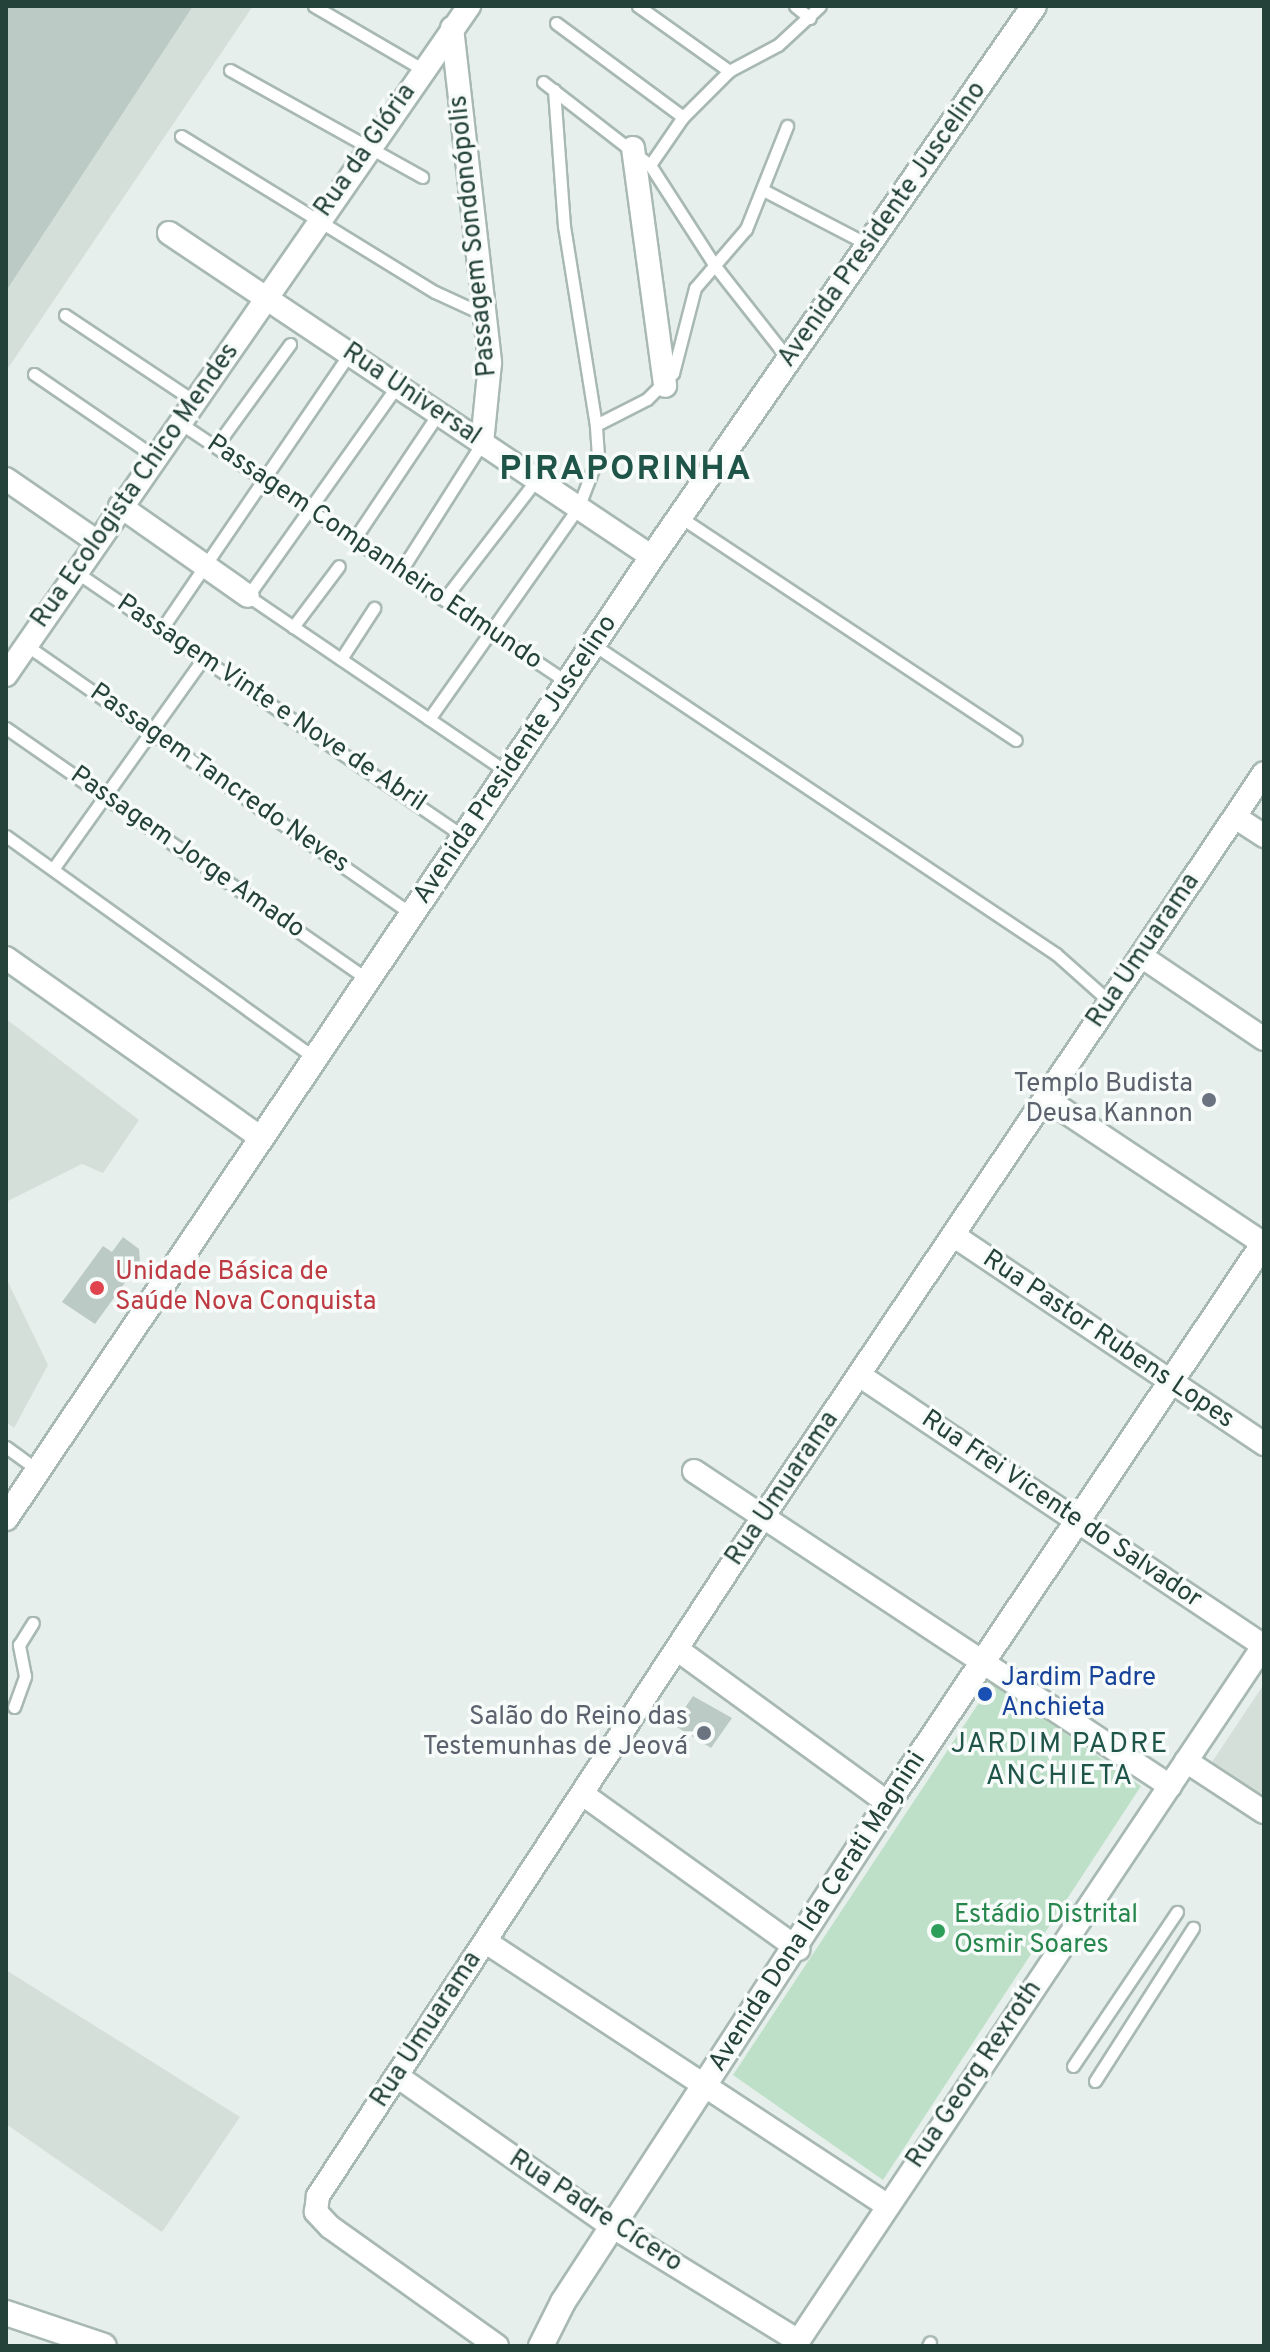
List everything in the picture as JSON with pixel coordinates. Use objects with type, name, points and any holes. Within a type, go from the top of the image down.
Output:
[{"type":"street","name":"Rua da Glória","points":[[266,298],[367,145],[469,6]]},
{"type":"street","name":"Avenida Presidente Juscelino","points":[[6,1518],[314,1057],[510,774],[652,557],[1034,6]]},
{"type":"street","name":"Passagem Sondonópolis","points":[[452,28],[490,363],[482,443]]},
{"type":"street","points":[[633,148],[665,386]]},
{"type":"street","name":"Rua Universal","points":[[169,233],[652,557]]},
{"type":"street","name":"Rua Ecologista Chico Mendes","points":[[6,675],[266,298]]},
{"type":"street","points":[[10,491],[96,541]]},
{"type":"street","points":[[120,506],[248,596]]},
{"type":"street","name":"Rua Umuarama","points":[[497,2346],[330,2227],[316,2212],[318,2196],[584,1795],[765,1514],[1264,773]]},
{"type":"street","points":[[1235,817],[1264,836]]},
{"type":"street","points":[[1141,956],[1264,1039]]},
{"type":"street","points":[[6,958],[260,1137]]},
{"type":"street","points":[[1045,1098],[1264,1244]]},
{"type":"street","name":"Rua Pastor Rubens Lopes","points":[[953,1235],[1264,1444]]},
{"type":"street","name":"Avenida Dona Ida Cerati Magnini","points":[[541,2346],[613,2227],[798,1949],[888,1803],[1264,1244]]},
{"type":"street","name":"Rua Frei Vicente do Salvador","points":[[859,1375],[1264,1646]]},
{"type":"street","points":[[694,1471],[765,1514],[1170,1786]]},
{"type":"street","name":"Rua Georg Rexroth","points":[[796,2344],[1264,1646]]},
{"type":"street","points":[[678,1650],[888,1803]]},
{"type":"street","points":[[1186,1761],[1264,1812]]},
{"type":"street","points":[[584,1795],[798,1949]]},
{"type":"street","points":[[486,1942],[887,2205]]},
{"type":"street","name":"Rua Padre Cícero","points":[[397,2076],[613,2227],[796,2344]]},
{"type":"street","points":[[6,2313],[104,2346]]},
{"type":"lane","points":[[314,6],[424,70]]},
{"type":"lane","points":[[638,6],[729,71]]},
{"type":"lane","points":[[795,6],[810,18]]},
{"type":"lane","points":[[650,165],[683,117],[729,71],[778,45],[820,6]]},
{"type":"lane","points":[[556,23],[683,117]]},
{"type":"lane","points":[[230,70],[422,177]]},
{"type":"lane","points":[[429,719],[578,508],[598,456],[596,425],[564,226],[548,86],[633,148],[650,165],[715,266],[789,360]]},
{"type":"lane","points":[[596,425],[665,386],[678,358],[695,288],[746,229],[787,126]]},
{"type":"lane","points":[[181,136],[435,292],[485,315]]},
{"type":"lane","points":[[763,190],[869,245]]},
{"type":"lane","points":[[65,315],[194,401]]},
{"type":"lane","points":[[216,446],[290,344]]},
{"type":"lane","points":[[163,627],[349,354]]},
{"type":"lane","points":[[34,374],[155,457]]},
{"type":"lane","points":[[397,386],[248,596],[510,774]]},
{"type":"lane","points":[[355,538],[438,414]]},
{"type":"lane","name":"Passagem Companheiro Edmundo","points":[[179,423],[446,597],[568,683]]},
{"type":"lane","points":[[402,569],[482,443]]},
{"type":"lane","points":[[446,597],[536,480]]},
{"type":"lane","points":[[680,517],[1016,740]]},
{"type":"lane","points":[[293,627],[339,566]]},
{"type":"lane","name":"Passagem Vinte e Nove de Abril","points":[[76,572],[163,627],[465,837]]},
{"type":"lane","points":[[341,659],[374,608]]},
{"type":"lane","name":"Passagem Tancredo Neves","points":[[26,645],[412,914]]},
{"type":"lane","points":[[594,645],[1056,954],[1110,1002]]},
{"type":"lane","points":[[53,869],[107,798],[204,657]]},
{"type":"lane","name":"Passagem Jorge Amado","points":[[6,728],[368,980]]},
{"type":"lane","points":[[6,836],[314,1057]]},
{"type":"lane","points":[[6,1447],[38,1470]]},
{"type":"lane","points":[[14,1707],[25,1676],[19,1645],[33,1623]]},
{"type":"lane","points":[[1073,2066],[1177,1912]]},
{"type":"lane","points":[[1095,2081],[1193,1928]]},
{"type":"shaded area","points":[[6,6],[253,6],[6,371]]},
{"type":"shaded area","points":[[6,1019],[139,1120],[103,1173],[82,1164],[6,1202]]},
{"type":"shaded area","points":[[6,1278],[48,1365],[14,1428],[6,1422]]},
{"type":"shaded area","points":[[1264,1684],[1264,1796],[1212,1762]]},
{"type":"shaded area","points":[[6,1970],[240,2117],[162,2232],[6,2124]]},
{"type":"green space","name":"Estádio Distrital Osmir Soares","points":[[992,1683],[1141,1786],[883,2180],[733,2075]]},
{"type":"building","points":[[6,6],[193,6],[6,291]]},
{"type":"building","name":"Unidade Básica de Saúde Nova Conquista","points":[[123,1237],[139,1249],[140,1262],[95,1324],[62,1302],[103,1246],[112,1252]]},
{"type":"building","name":"Salão do Reino das Testemunhas de Jeová","points":[[693,1696],[732,1718],[711,1748],[662,1718],[682,1712]]},
{"type":"place","name":"Templo Budista Deusa Kannon","points":[[1209,1100]]},
{"type":"place","name":"Unidade Básica de Saúde Nova Conquista","points":[[97,1288]]},
{"type":"place","name":"Jardim Padre Anchieta","points":[[985,1694]]},
{"type":"place","name":"Salão do Reino das Testemunhas de Jeová","points":[[704,1733]]},
{"type":"place","name":"Estádio Distrital Osmir Soares","points":[[938,1931]]},
{"type":"district","name":"PIRAPORINHA","points":[[626,471]]},
{"type":"district","name":"JARDIM PADRE ANCHIETA","points":[[1060,1761]]}]
